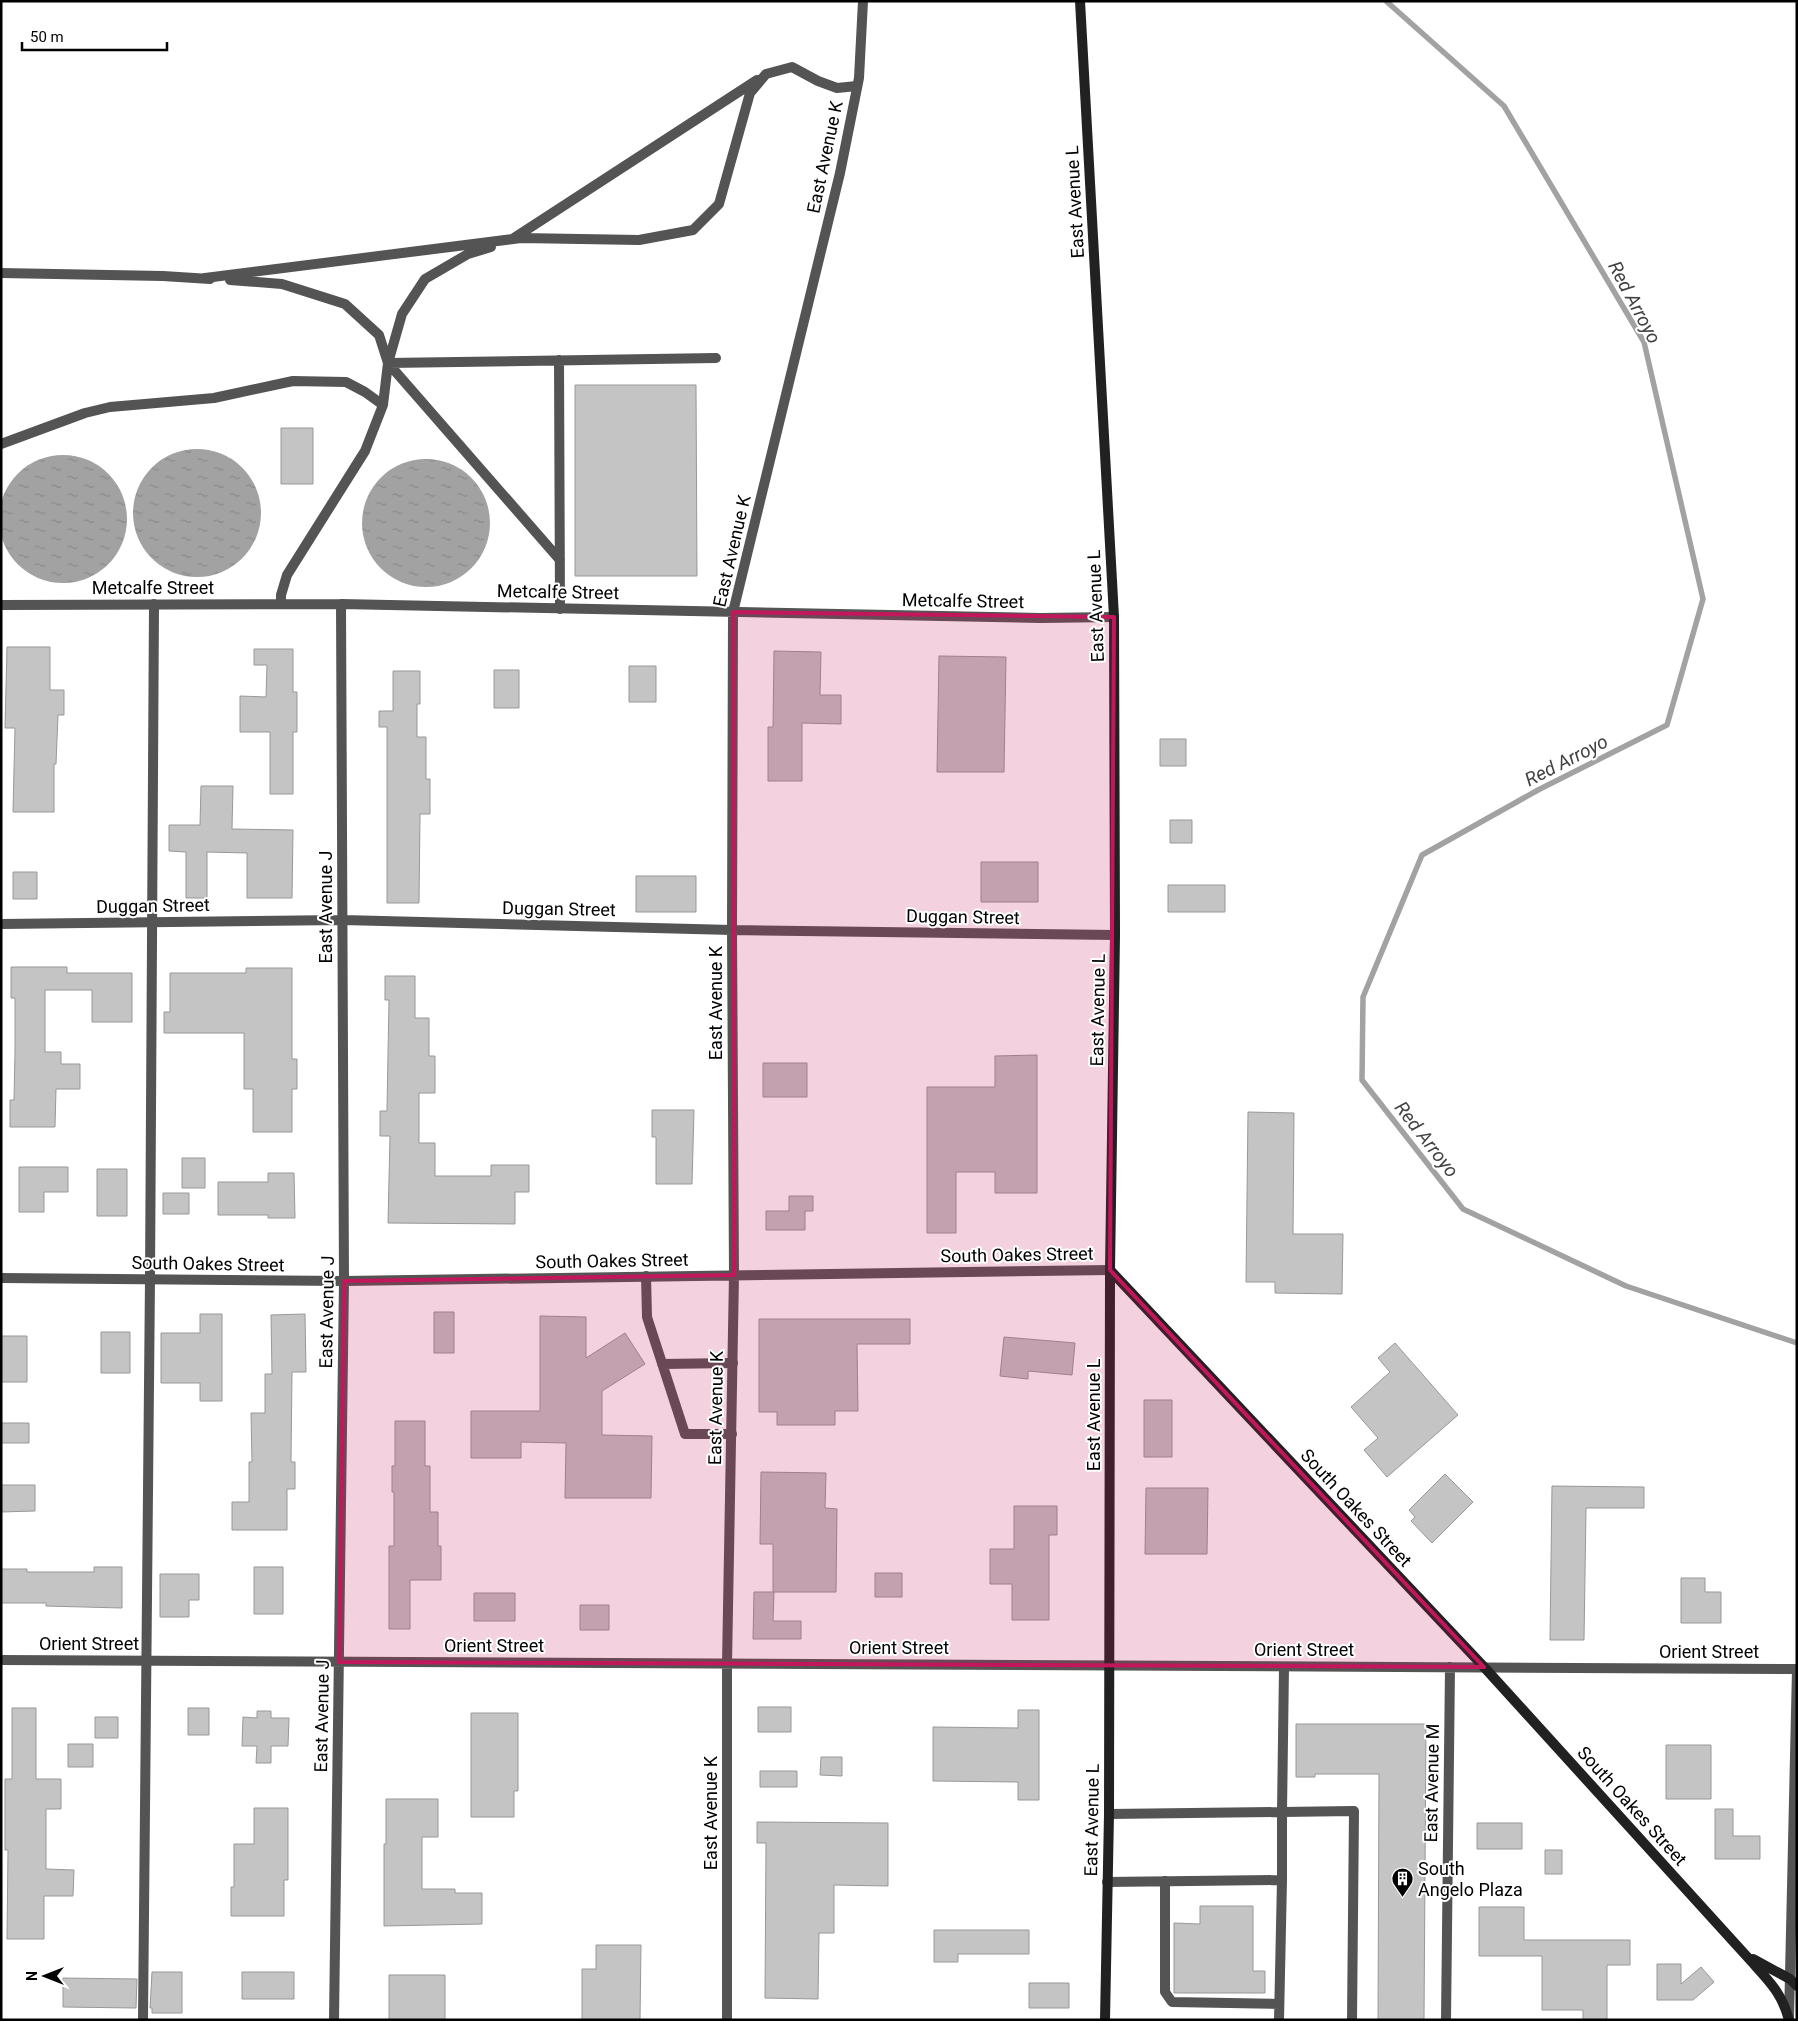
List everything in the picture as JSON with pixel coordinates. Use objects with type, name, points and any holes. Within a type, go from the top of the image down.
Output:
[{"type":"main road","name":"East Avenue L","points":[[1080,1],[1114,617],[1115,935],[1110,1270],[1109,1814],[1105,2020]]},
{"type":"main road","name":"South Oakes Street","points":[[1110,1270],[1484,1668],[1745,1954],[1770,1982],[1784,2003],[1789,2020]]},
{"type":"main road","points":[[1745,1954],[1793,1983]]},
{"type":"street","name":"East Avenue K","points":[[727,2020],[727,1664],[734,1275],[733,612],[840,173],[857,86],[863,1]]},
{"type":"street","points":[[281,604],[281,595],[287,575],[365,451],[383,405],[388,362],[402,314],[425,280],[468,254],[512,239],[766,74],[792,68],[837,88],[857,86]]},
{"type":"street","points":[[205,278],[512,239],[640,240],[693,230],[719,204],[750,93],[766,74]]},
{"type":"street","points":[[1,273],[163,276],[282,284],[345,304],[379,335],[388,362],[560,560]]},
{"type":"street","points":[[388,362],[716,358]]},
{"type":"street","points":[[559,360],[560,609]]},
{"type":"street","points":[[1,444],[85,412],[110,407],[214,398],[294,381],[346,382],[365,392],[383,405]]},
{"type":"street","points":[[143,2020],[154,604]]},
{"type":"street","name":"Metcalfe Street","points":[[1,605],[341,604],[1041,618],[1114,617]]},
{"type":"street","name":"East Avenue J","points":[[334,2020],[344,1281],[341,604]]},
{"type":"street","name":"Duggan Street","points":[[1,924],[343,920],[732,930],[1115,935]]},
{"type":"street","name":"South Oakes Street","points":[[1,1278],[344,1281],[1110,1270]]},
{"type":"street","points":[[646,1276],[647,1317],[685,1434],[732,1434]]},
{"type":"street","points":[[662,1364],[733,1363]]},
{"type":"street","name":"Orient Street","points":[[1,1660],[1797,1669]]},
{"type":"street","points":[[1279,2020],[1284,1667]]},
{"type":"street","name":"East Avenue M","points":[[1446,2020],[1450,1668]]},
{"type":"street","points":[[1789,2020],[1793,1983],[1797,1669]]},
{"type":"street","points":[[1109,1814],[1354,1811],[1352,2020]]},
{"type":"street","points":[[1107,1882],[1282,1880]]},
{"type":"street","points":[[1164,1881],[1165,1992],[1172,2002],[1279,2004]]},
{"type":"highlighted area","points":[[733,612],[1114,617],[1110,1270],[1484,1667],[339,1662],[344,1281],[734,1275]]},
{"type":"water","points":[[197,449],[210,450],[222,454],[242,468],[256,488],[260,500],[260,526],[256,538],[242,558],[222,572],[210,576],[197,577],[184,576],[172,572],[152,558],[138,538],[134,526],[133,513],[134,500],[138,488],[152,468],[172,454],[184,450]]},
{"type":"water","points":[[63,455],[88,460],[108,474],[122,494],[127,519],[122,544],[108,564],[88,578],[63,583],[38,578],[18,564],[4,544],[-1,519],[4,494],[18,474],[38,460]]},
{"type":"water","points":[[426,459],[439,460],[451,464],[471,478],[485,498],[489,510],[489,536],[485,548],[471,568],[451,582],[439,586],[426,587],[413,586],[401,582],[381,568],[367,548],[363,536],[362,523],[363,510],[367,498],[381,478],[401,464],[413,460]]},
{"type":"building","points":[[575,385],[696,385],[697,576],[575,576]]},
{"type":"building","points":[[281,428],[313,428],[313,484],[281,484]]},
{"type":"building","points":[[7,647],[50,647],[50,690],[64,690],[64,715],[58,715],[56,764],[54,764],[54,812],[13,812],[15,728],[5,728]]},
{"type":"building","points":[[254,649],[293,649],[293,692],[297,692],[297,732],[293,732],[293,794],[270,794],[270,732],[240,732],[240,696],[266,697],[267,665],[254,665]]},
{"type":"building","points":[[774,651],[821,652],[820,695],[841,695],[841,724],[802,723],[802,781],[768,781],[768,727],[773,727]]},
{"type":"building","points":[[939,656],[1006,657],[1004,772],[937,772]]},
{"type":"building","points":[[629,666],[656,666],[656,702],[629,702]]},
{"type":"building","points":[[494,670],[519,670],[519,708],[494,708]]},
{"type":"building","points":[[393,671],[420,671],[417,737],[426,737],[426,779],[430,779],[430,814],[420,814],[419,903],[387,903],[387,727],[379,727],[379,711],[393,711]]},
{"type":"building","points":[[1160,739],[1186,739],[1186,766],[1160,766]]},
{"type":"building","points":[[201,786],[233,786],[232,829],[293,830],[292,898],[247,898],[247,853],[207,852],[207,898],[186,898],[186,852],[169,851],[169,825],[200,825]]},
{"type":"building","points":[[1170,820],[1192,820],[1192,843],[1170,843]]},
{"type":"building","points":[[981,862],[1038,862],[1038,902],[981,902]]},
{"type":"building","points":[[13,872],[37,872],[37,899],[13,899]]},
{"type":"building","points":[[636,876],[696,876],[696,912],[636,912]]},
{"type":"building","points":[[1168,885],[1225,885],[1225,912],[1168,912]]},
{"type":"building","points":[[11,967],[67,967],[67,973],[132,973],[132,1022],[92,1022],[92,990],[45,990],[45,1052],[61,1052],[61,1064],[80,1064],[80,1089],[56,1089],[55,1127],[10,1127],[10,1100],[14,1100],[15,1052],[15,998],[11,998]]},
{"type":"building","points":[[246,968],[292,968],[292,1059],[297,1059],[297,1089],[292,1089],[292,1132],[253,1132],[253,1089],[244,1089],[244,1033],[164,1033],[164,1012],[170,1012],[170,973],[246,973]]},
{"type":"building","points":[[385,976],[415,976],[415,1018],[429,1018],[429,1056],[435,1056],[435,1093],[419,1093],[419,1143],[435,1143],[435,1176],[491,1176],[491,1165],[529,1165],[529,1192],[515,1192],[515,1224],[388,1223],[390,1136],[380,1136],[380,1111],[387,1111],[389,1000],[385,1000]]},
{"type":"building","points":[[1037,1055],[1037,1193],[995,1193],[995,1172],[956,1172],[956,1233],[927,1233],[927,1087],[995,1087],[995,1056]]},
{"type":"building","points":[[763,1063],[807,1063],[807,1097],[763,1097]]},
{"type":"building","points":[[652,1110],[694,1110],[692,1184],[656,1184],[656,1137],[652,1137]]},
{"type":"building","points":[[1248,1112],[1294,1113],[1293,1234],[1343,1234],[1342,1294],[1275,1293],[1275,1282],[1246,1282]]},
{"type":"building","points":[[182,1158],[205,1158],[205,1188],[182,1188]]},
{"type":"building","points":[[19,1167],[68,1167],[68,1192],[44,1192],[44,1212],[19,1212]]},
{"type":"building","points":[[97,1169],[127,1169],[127,1216],[97,1216]]},
{"type":"building","points":[[268,1173],[294,1173],[295,1218],[268,1218],[268,1215],[218,1215],[218,1182],[268,1182]]},
{"type":"building","points":[[163,1193],[189,1193],[189,1214],[163,1214]]},
{"type":"building","points":[[789,1196],[813,1196],[813,1211],[805,1211],[805,1230],[766,1230],[766,1211],[789,1211]]},
{"type":"building","points":[[434,1312],[454,1312],[454,1353],[434,1353]]},
{"type":"building","points":[[200,1314],[222,1314],[222,1401],[200,1401],[200,1383],[161,1383],[161,1333],[200,1333]]},
{"type":"building","points":[[305,1314],[306,1372],[292,1372],[291,1462],[295,1462],[295,1489],[287,1489],[287,1530],[232,1530],[232,1502],[249,1502],[249,1462],[252,1462],[251,1413],[265,1413],[265,1374],[272,1374],[271,1315]]},
{"type":"building","points":[[540,1316],[586,1317],[586,1358],[625,1333],[645,1364],[602,1391],[602,1435],[652,1436],[651,1498],[565,1498],[566,1443],[521,1442],[521,1458],[471,1458],[471,1411],[540,1411]]},
{"type":"building","points":[[759,1319],[910,1319],[910,1344],[857,1344],[858,1411],[835,1411],[835,1425],[777,1425],[777,1412],[759,1412]]},
{"type":"building","points":[[101,1332],[130,1332],[130,1373],[101,1373]]},
{"type":"building","points":[[1,1336],[27,1336],[27,1382],[1,1382]]},
{"type":"building","points":[[1004,1337],[1075,1343],[1072,1375],[1028,1371],[1028,1379],[1000,1376]]},
{"type":"building","points":[[1395,1343],[1458,1415],[1387,1477],[1364,1450],[1378,1438],[1351,1407],[1390,1372],[1378,1358]]},
{"type":"building","points":[[1144,1400],[1172,1400],[1172,1457],[1144,1457]]},
{"type":"building","points":[[395,1421],[425,1421],[425,1466],[430,1466],[430,1512],[438,1512],[438,1546],[441,1546],[441,1580],[410,1580],[410,1629],[389,1629],[389,1546],[394,1546],[392,1466],[395,1466]]},
{"type":"building","points":[[1,1423],[29,1423],[29,1443],[1,1443]]},
{"type":"building","points":[[761,1472],[826,1473],[825,1508],[837,1509],[836,1592],[773,1592],[773,1544],[760,1544]]},
{"type":"building","points":[[1445,1474],[1473,1502],[1432,1543],[1411,1521],[1415,1517],[1409,1510]]},
{"type":"building","points":[[1,1485],[35,1485],[35,1511],[1,1512]]},
{"type":"building","points":[[1552,1486],[1644,1487],[1644,1508],[1586,1508],[1584,1640],[1550,1640]]},
{"type":"building","points":[[1146,1488],[1208,1488],[1207,1554],[1145,1554]]},
{"type":"building","points":[[1014,1506],[1057,1506],[1057,1535],[1049,1535],[1049,1620],[1012,1620],[1012,1584],[990,1584],[990,1549],[1014,1549]]},
{"type":"building","points":[[94,1567],[122,1567],[122,1608],[46,1606],[46,1603],[1,1603],[1,1569],[27,1569],[27,1572],[94,1572]]},
{"type":"building","points":[[254,1567],[283,1567],[283,1614],[254,1614]]},
{"type":"building","points":[[875,1573],[902,1573],[902,1597],[875,1597]]},
{"type":"building","points":[[160,1574],[199,1574],[199,1600],[189,1600],[189,1617],[160,1617]]},
{"type":"building","points":[[1681,1578],[1705,1578],[1705,1592],[1721,1592],[1721,1623],[1681,1623]]},
{"type":"building","points":[[754,1592],[774,1592],[773,1621],[801,1621],[801,1639],[753,1639]]},
{"type":"building","points":[[474,1593],[515,1593],[515,1621],[474,1621]]},
{"type":"building","points":[[580,1605],[609,1605],[609,1630],[580,1630]]},
{"type":"building","points":[[758,1707],[791,1707],[791,1732],[758,1732]]},
{"type":"building","points":[[12,1708],[36,1708],[36,1779],[61,1779],[61,1809],[46,1809],[46,1869],[74,1870],[73,1896],[44,1896],[44,1939],[7,1939],[8,1850],[5,1850],[5,1779],[12,1779]]},
{"type":"building","points":[[188,1708],[209,1708],[209,1735],[188,1735]]},
{"type":"building","points":[[1018,1710],[1039,1710],[1039,1800],[1018,1800],[1018,1782],[933,1781],[933,1727],[1018,1728]]},
{"type":"building","points":[[257,1711],[271,1711],[271,1718],[289,1718],[288,1746],[271,1746],[271,1763],[256,1763],[257,1746],[242,1746],[243,1717],[257,1718]]},
{"type":"building","points":[[471,1713],[518,1713],[518,1791],[514,1791],[514,1817],[471,1817]]},
{"type":"building","points":[[95,1717],[118,1717],[118,1738],[95,1738]]},
{"type":"building","name":"South Angelo Plaza","points":[[1296,1724],[1426,1724],[1424,2020],[1378,2020],[1379,1774],[1315,1774],[1315,1777],[1296,1777]]},
{"type":"building","points":[[68,1744],[93,1744],[93,1767],[68,1767]]},
{"type":"building","points":[[1666,1745],[1711,1745],[1711,1799],[1666,1799]]},
{"type":"building","points":[[821,1757],[842,1757],[842,1776],[820,1775]]},
{"type":"building","points":[[760,1771],[797,1771],[797,1787],[760,1787]]},
{"type":"building","points":[[386,1799],[438,1799],[438,1837],[422,1837],[422,1889],[455,1889],[455,1893],[482,1893],[482,1924],[384,1926]]},
{"type":"building","points":[[254,1808],[288,1808],[288,1880],[284,1880],[284,1916],[231,1916],[231,1887],[234,1887],[234,1844],[254,1844]]},
{"type":"building","points":[[1715,1809],[1733,1809],[1733,1836],[1760,1836],[1760,1859],[1715,1859]]},
{"type":"building","points":[[757,1822],[888,1823],[888,1886],[834,1885],[834,1933],[819,1933],[818,1999],[765,1998],[766,1843],[757,1843]]},
{"type":"building","points":[[1477,1823],[1522,1823],[1522,1849],[1477,1849]]},
{"type":"building","points":[[1545,1850],[1562,1850],[1562,1874],[1545,1874]]},
{"type":"building","points":[[1200,1906],[1253,1906],[1253,1971],[1265,1971],[1265,1993],[1174,1993],[1174,1923],[1200,1924]]},
{"type":"building","points":[[1479,1907],[1524,1907],[1524,1940],[1630,1940],[1630,1965],[1607,1965],[1607,2020],[1583,2020],[1583,2010],[1542,2010],[1542,1956],[1479,1956]]},
{"type":"building","points":[[934,1930],[1029,1930],[1029,1954],[958,1954],[958,1962],[934,1962]]},
{"type":"building","points":[[596,1945],[641,1945],[640,2020],[582,2020],[582,1969],[596,1969]]},
{"type":"building","points":[[1657,1964],[1681,1964],[1681,1984],[1701,1967],[1714,1982],[1693,2000],[1657,2000]]},
{"type":"building","points":[[152,1972],[182,1972],[182,2013],[152,2013],[152,2008],[150,2008]]},
{"type":"building","points":[[242,1972],[294,1972],[294,1999],[242,1999]]},
{"type":"building","points":[[389,1975],[445,1975],[445,2020],[389,2020]]},
{"type":"building","points":[[63,1978],[137,1979],[136,2008],[63,2007]]},
{"type":"building","points":[[1029,1983],[1069,1983],[1069,2008],[1029,2008]]},
{"type":"waterway","name":"Red Arroyo","points":[[1386,1],[1504,106],[1644,342],[1703,599],[1667,725],[1538,790],[1422,855],[1363,997],[1362,1080],[1463,1209],[1626,1286],[1797,1343]]},
{"type":"place","name":"South Angelo Plaza","points":[[1402,1898]]}]
